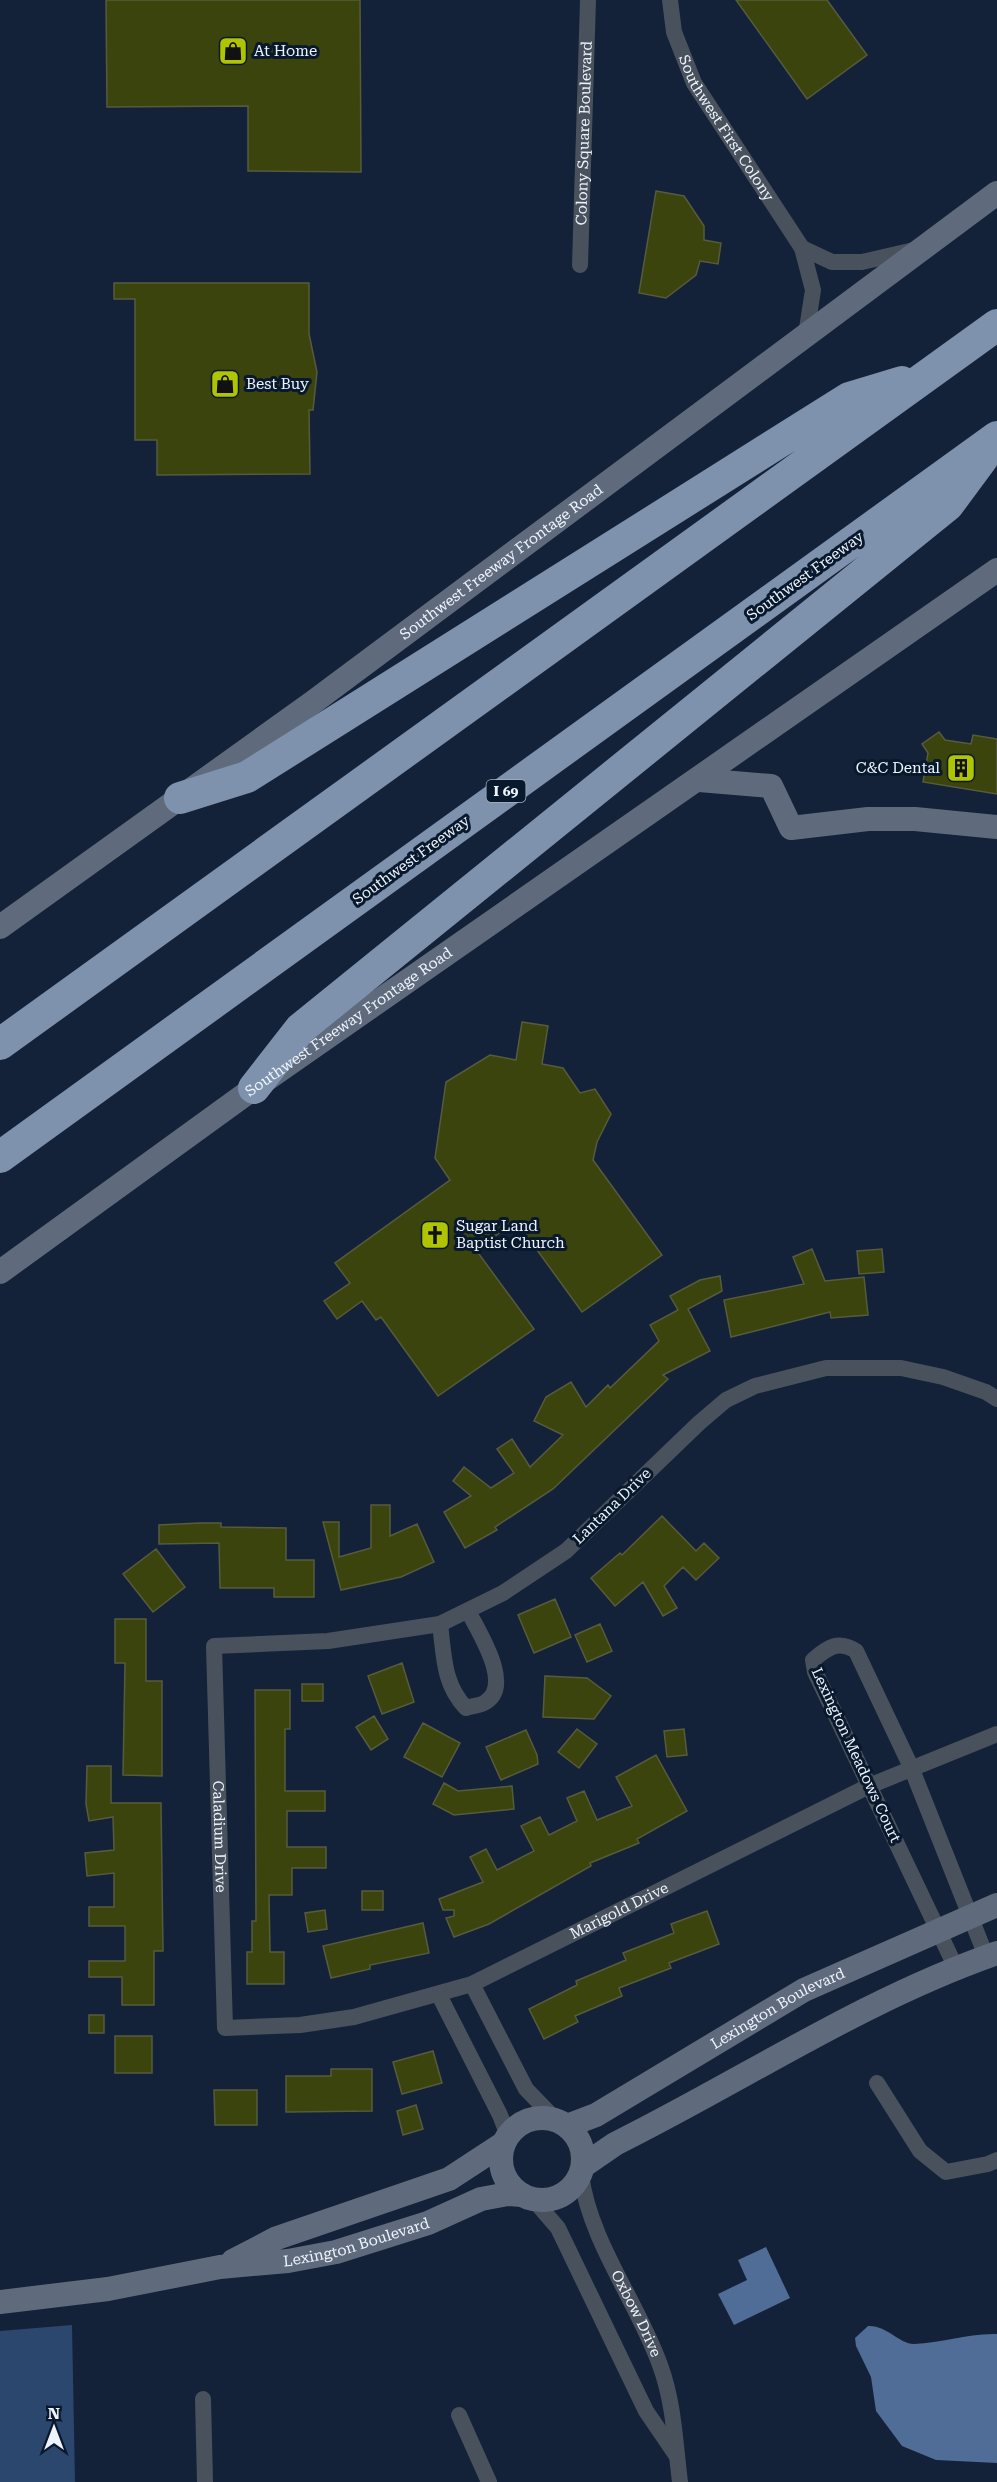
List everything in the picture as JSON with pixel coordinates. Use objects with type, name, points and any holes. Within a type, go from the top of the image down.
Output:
[{"type":"highway","points":[[4,1041],[997,325]]},
{"type":"highway","points":[[180,798],[247,777],[849,398],[928,374]]},
{"type":"highway","points":[[254,1088],[300,1029],[948,505],[997,438]]},
{"type":"highway","name":"Southwest Freeway","points":[[8,1151],[997,438]]},
{"type":"main road","name":"Southwest Freeway Frontage Road","points":[[0,927],[180,798],[997,193]]},
{"type":"main road","name":"Southwest Freeway Frontage Road","points":[[3,1270],[254,1088],[699,780],[997,570]]},
{"type":"main road","points":[[699,780],[771,786],[791,828],[868,819],[915,819],[997,826]]},
{"type":"main road","name":"Lexington Boulevard","points":[[561,2123],[596,2115],[804,1990],[937,1929],[997,1905]]},
{"type":"main road","points":[[582,2170],[580,2144],[561,2123],[534,2119],[515,2128],[506,2140],[501,2153],[503,2172],[507,2181],[527,2197],[552,2199],[561,2196],[569,2190],[582,2170],[615,2144],[842,2022],[956,1968],[992,1954]]},
{"type":"main road","name":"Lexington Boulevard","points":[[220,2267],[277,2238],[449,2179],[506,2140]]},
{"type":"main road","name":"Lexington Boulevard","points":[[4,2302],[108,2289],[220,2267],[288,2261],[336,2252],[428,2223],[481,2199],[508,2194],[527,2197]]},
{"type":"street","name":"Colony Square Boulevard","points":[[580,265],[588,0]]},
{"type":"street","name":"Southwest First Colony","points":[[670,0],[674,32],[694,83],[802,248],[813,290],[806,335]]},
{"type":"street","points":[[802,248],[832,262],[862,262],[924,248]]},
{"type":"street","name":"Lantana Drive","points":[[214,1646],[328,1641],[440,1624],[468,1611],[503,1593],[566,1551],[699,1423],[726,1400],[755,1386],[826,1368],[901,1368],[943,1377],[986,1392],[997,1399]]},
{"type":"street","points":[[440,1624],[447,1680],[455,1696],[466,1708],[485,1703],[495,1690],[496,1668],[468,1611]]},
{"type":"street","name":"Lexington Meadows Court","points":[[956,1968],[815,1672],[813,1660],[829,1646],[846,1644],[856,1651],[911,1767],[970,1916],[992,1954]]},
{"type":"street","name":"Caladium Drive","points":[[214,1646],[225,2028]]},
{"type":"street","name":"Marigold Drive","points":[[225,2028],[310,2024],[354,2017],[472,1984],[869,1786],[997,1734]]},
{"type":"street","points":[[472,1984],[526,2089],[561,2123]]},
{"type":"street","points":[[439,1995],[500,2115],[506,2140]]},
{"type":"street","points":[[877,2084],[920,2151],[946,2172],[988,2164],[997,2160]]},
{"type":"street","name":"Oxbow Drive","points":[[582,2170],[590,2213],[660,2363],[672,2402],[680,2482]]},
{"type":"street","name":"Oxbow Drive","points":[[527,2197],[558,2228],[646,2410],[677,2456]]},
{"type":"street","points":[[203,2399],[205,2482]]},
{"type":"street","points":[[459,2415],[489,2482]]},
{"type":"shaded area","points":[[766,2247],[790,2298],[734,2325],[718,2294],[747,2280],[738,2260]]},
{"type":"shaded area","points":[[72,2325],[75,2482],[0,2482],[0,2331]]},
{"type":"shaded area","points":[[868,2326],[881,2328],[903,2341],[914,2344],[997,2334],[997,2463],[936,2460],[902,2446],[876,2411],[871,2377],[856,2346],[855,2338]]},
{"type":"building","name":"At Home","points":[[106,0],[360,0],[361,172],[248,171],[248,106],[107,107]]},
{"type":"building","points":[[736,0],[827,0],[867,55],[807,99]]},
{"type":"building","points":[[656,191],[684,196],[704,226],[704,240],[721,243],[718,264],[700,261],[696,275],[666,298],[639,293]]},
{"type":"building","name":"Best Buy","points":[[114,283],[309,283],[309,334],[317,372],[313,410],[309,410],[310,474],[157,475],[157,440],[135,440],[135,299],[114,299]]},
{"type":"building","name":"C&C Dental","points":[[939,732],[945,740],[971,744],[973,735],[997,739],[997,794],[923,782],[928,753],[922,744]]},
{"type":"building","name":"Sugar Land Baptist Church","points":[[522,1022],[548,1026],[542,1064],[563,1068],[580,1093],[595,1089],[611,1114],[597,1142],[593,1160],[662,1255],[582,1312],[516,1221],[476,1250],[534,1329],[438,1396],[381,1317],[376,1320],[362,1301],[337,1319],[324,1301],[350,1283],[335,1263],[450,1180],[435,1158],[446,1082],[490,1055],[516,1060]]},
{"type":"building","points":[[812,1249],[825,1281],[864,1277],[868,1315],[831,1318],[830,1312],[731,1337],[724,1300],[804,1284],[793,1257]]},
{"type":"building","points":[[882,1249],[884,1272],[859,1274],[857,1251]]},
{"type":"building","points":[[720,1276],[722,1291],[688,1309],[710,1351],[663,1375],[668,1379],[553,1489],[495,1527],[497,1530],[465,1548],[444,1512],[471,1496],[453,1481],[464,1467],[491,1488],[514,1473],[497,1449],[512,1439],[530,1467],[563,1435],[534,1421],[546,1397],[571,1382],[586,1407],[608,1385],[610,1388],[659,1341],[650,1325],[678,1310],[670,1296],[700,1280]]},
{"type":"building","points":[[371,1505],[390,1505],[390,1536],[417,1524],[434,1562],[401,1577],[341,1590],[323,1522],[339,1522],[339,1557],[371,1548]]},
{"type":"building","points":[[662,1516],[696,1551],[704,1543],[719,1558],[696,1580],[683,1567],[664,1586],[677,1608],[663,1616],[643,1582],[615,1606],[591,1578],[620,1553],[622,1555]]},
{"type":"building","points":[[221,1523],[221,1527],[286,1528],[286,1560],[314,1560],[314,1597],[274,1597],[274,1588],[220,1588],[219,1543],[159,1544],[159,1525]]},
{"type":"building","points":[[156,1549],[185,1587],[153,1612],[123,1574]]},
{"type":"building","points":[[555,1599],[571,1637],[534,1653],[518,1615]]},
{"type":"building","points":[[115,1619],[146,1619],[146,1681],[162,1681],[162,1776],[123,1775],[125,1663],[115,1663]]},
{"type":"building","points":[[600,1624],[612,1651],[587,1662],[575,1635]]},
{"type":"building","points":[[402,1663],[414,1702],[382,1714],[368,1676]]},
{"type":"building","points":[[545,1676],[587,1678],[611,1696],[594,1719],[543,1717]]},
{"type":"building","points":[[302,1684],[323,1684],[323,1701],[302,1701]]},
{"type":"building","points":[[255,1690],[290,1690],[290,1729],[285,1729],[285,1791],[325,1791],[325,1811],[287,1811],[287,1847],[326,1847],[326,1868],[292,1868],[292,1895],[269,1895],[270,1952],[284,1952],[284,1984],[247,1984],[247,1952],[252,1952],[252,1921],[256,1921]]},
{"type":"building","points":[[374,1716],[388,1739],[371,1750],[356,1727]]},
{"type":"building","points":[[423,1723],[460,1743],[442,1777],[404,1757]]},
{"type":"building","points":[[577,1729],[597,1744],[579,1768],[558,1752]]},
{"type":"building","points":[[684,1729],[687,1755],[667,1757],[664,1731]]},
{"type":"building","points":[[526,1730],[537,1755],[538,1764],[501,1780],[486,1747]]},
{"type":"building","points":[[656,1755],[687,1811],[637,1839],[639,1843],[590,1863],[591,1866],[489,1924],[454,1937],[446,1918],[454,1916],[454,1910],[443,1910],[439,1899],[483,1882],[470,1857],[486,1849],[497,1870],[534,1851],[521,1826],[540,1817],[549,1835],[577,1821],[567,1798],[584,1791],[597,1820],[632,1806],[616,1777]]},
{"type":"building","points":[[87,1766],[111,1766],[111,1803],[161,1803],[163,1951],[154,1951],[154,2005],[122,2005],[122,1977],[89,1977],[89,1961],[125,1961],[125,1926],[89,1926],[89,1907],[114,1907],[114,1873],[87,1876],[85,1853],[114,1850],[113,1817],[89,1821],[86,1804]]},
{"type":"building","points":[[444,1783],[458,1791],[512,1786],[514,1809],[454,1815],[433,1804]]},
{"type":"building","points":[[362,1891],[383,1891],[383,1910],[362,1910]]},
{"type":"building","points":[[325,1910],[327,1929],[308,1932],[305,1913]]},
{"type":"building","points":[[707,1911],[719,1944],[669,1963],[671,1968],[619,1988],[622,1996],[575,2016],[578,2022],[544,2039],[529,2009],[577,1985],[576,1981],[626,1960],[623,1953],[674,1933],[671,1924]]},
{"type":"building","points":[[423,1923],[429,1953],[370,1965],[370,1969],[331,1978],[323,1946]]},
{"type":"building","points":[[89,2015],[104,2015],[104,2033],[89,2033]]},
{"type":"building","points":[[115,2036],[152,2036],[152,2073],[115,2073]]},
{"type":"building","points":[[433,2051],[442,2083],[402,2094],[393,2062]]},
{"type":"building","points":[[331,2069],[372,2069],[372,2111],[286,2112],[286,2076],[331,2076]]},
{"type":"building","points":[[214,2090],[257,2090],[257,2125],[215,2125]]},
{"type":"building","points":[[416,2105],[423,2129],[403,2135],[397,2111]]},
{"type":"place","name":"At Home","points":[[233,51]]},
{"type":"place","name":"Best Buy","points":[[225,384]]},
{"type":"place","name":"C&C Dental","points":[[961,768]]},
{"type":"place","name":"Sugar Land Baptist Church","points":[[435,1235]]}]
